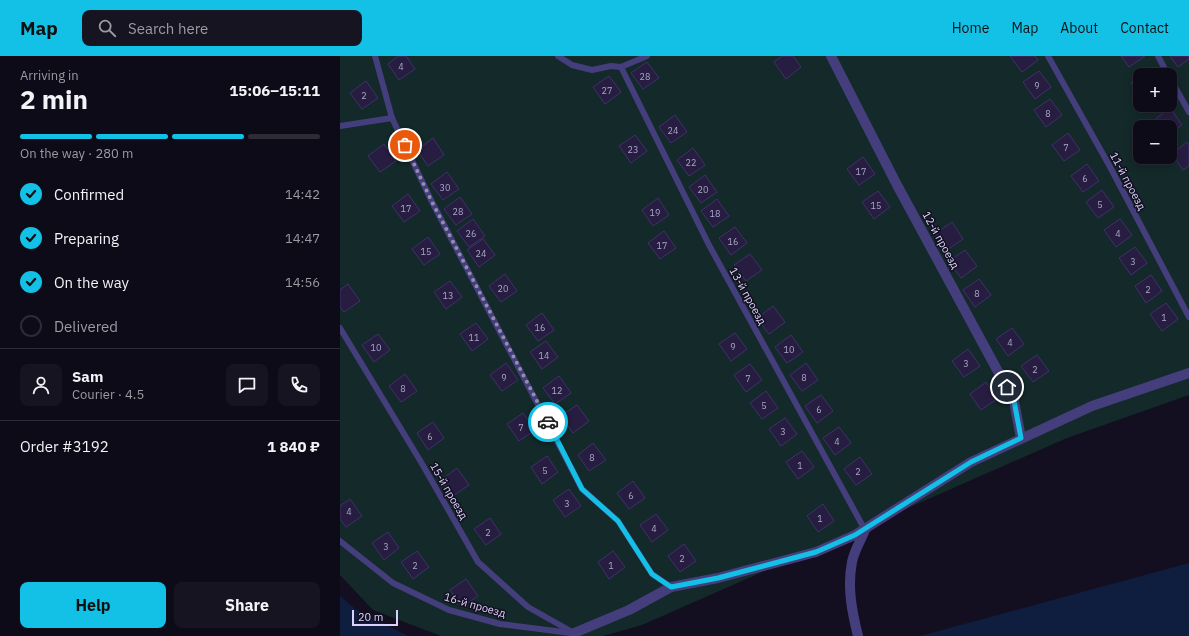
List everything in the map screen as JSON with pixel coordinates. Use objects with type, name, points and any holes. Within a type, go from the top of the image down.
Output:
[{"type":"street","name":"12-й проезд","points":[[831,56],[901,192],[1014,401],[1021,438]]},
{"type":"street","points":[[574,633],[629,610],[671,587],[718,578],[816,552],[865,530],[971,462],[1021,438],[1092,406],[1189,373]]},
{"type":"street","points":[[858,636],[850,588],[852,561],[865,530]]},
{"type":"lane","points":[[374,56],[392,118],[431,200],[582,489],[618,521],[652,574],[671,587]]},
{"type":"lane","points":[[558,56],[572,65],[592,70],[611,66],[621,67],[647,56]]},
{"type":"lane","name":"11-й проезд","points":[[1048,56],[1108,164],[1189,317]]},
{"type":"lane","points":[[1158,56],[1164,68]]},
{"type":"lane","name":"13-й проезд","points":[[621,67],[709,245],[865,530]]},
{"type":"lane","points":[[1177,91],[1189,112]]},
{"type":"lane","points":[[340,126],[392,118]]},
{"type":"lane","name":"15-й проезд","points":[[340,328],[421,462],[478,562],[528,607],[574,633]]},
{"type":"lane","name":"16-й проезд","points":[[340,542],[393,583],[449,610],[500,624],[574,633]]},
{"type":"green space","points":[[340,56],[1189,56],[1189,395],[1067,438],[642,625],[603,636],[441,636],[373,610],[340,575]]},
{"type":"water","points":[[1189,563],[1189,636],[920,636]]},
{"type":"water","points":[[340,596],[355,609],[408,636],[340,636]]},
{"type":"building","points":[[398,56],[406,56],[415,69],[399,80],[388,64]]},
{"type":"building","points":[[782,56],[793,56],[801,67],[786,79],[774,62]]},
{"type":"building","points":[[1010,56],[1035,56],[1038,60],[1022,72]]},
{"type":"building","points":[[1121,56],[1145,56],[1129,67]]},
{"type":"building","points":[[1170,56],[1189,56],[1189,59],[1178,67]]},
{"type":"building","points":[[647,62],[659,78],[643,89],[631,73]]},
{"type":"building","points":[[1039,71],[1051,87],[1035,99],[1023,82]]},
{"type":"building","points":[[609,76],[621,92],[605,104],[593,87]]},
{"type":"building","points":[[366,81],[378,98],[362,109],[350,93]]},
{"type":"building","points":[[1050,99],[1062,115],[1046,127],[1034,110]]},
{"type":"building","points":[[1165,112],[1173,112],[1182,125],[1177,128],[1177,120],[1154,120]]},
{"type":"building","points":[[675,115],[687,132],[671,143],[659,127]]},
{"type":"building","points":[[1068,133],[1080,150],[1064,161],[1052,145]]},
{"type":"building","points":[[635,135],[647,151],[631,163],[619,146]]},
{"type":"building","points":[[433,138],[444,155],[428,166],[417,150]]},
{"type":"building","points":[[1187,142],[1189,144],[1189,166],[1183,170],[1177,161],[1177,150]]},
{"type":"building","points":[[384,144],[396,161],[380,172],[368,156]]},
{"type":"building","points":[[693,148],[705,165],[689,176],[677,160]]},
{"type":"building","points":[[863,157],[875,174],[859,185],[847,169]]},
{"type":"building","points":[[1087,164],[1099,181],[1083,192],[1071,176]]},
{"type":"building","points":[[447,172],[459,189],[443,200],[431,184]]},
{"type":"building","points":[[705,175],[717,192],[701,203],[689,187]]},
{"type":"building","points":[[1102,190],[1114,207],[1098,218],[1086,202]]},
{"type":"building","points":[[878,191],[890,207],[874,219],[862,202]]},
{"type":"building","points":[[408,194],[420,211],[404,222],[392,206]]},
{"type":"building","points":[[460,197],[472,214],[456,225],[444,209]]},
{"type":"building","points":[[658,198],[669,215],[653,226],[642,210]]},
{"type":"building","points":[[717,199],[729,216],[713,227],[701,211]]},
{"type":"building","points":[[473,219],[485,236],[469,247],[457,231]]},
{"type":"building","points":[[1120,219],[1132,235],[1116,247],[1104,230]]},
{"type":"building","points":[[952,222],[963,239],[947,250],[936,233]]},
{"type":"building","points":[[735,227],[747,243],[731,255],[719,238]]},
{"type":"building","points":[[664,231],[676,248],[660,259],[648,243]]},
{"type":"building","points":[[428,237],[440,254],[424,265],[412,249]]},
{"type":"building","points":[[483,239],[495,255],[479,267],[467,250]]},
{"type":"building","points":[[1135,247],[1147,263],[1131,275],[1119,258]]},
{"type":"building","points":[[965,250],[977,266],[961,278],[949,261]]},
{"type":"building","points":[[750,254],[762,270],[746,281],[734,265]]},
{"type":"building","points":[[505,274],[517,291],[501,302],[489,286]]},
{"type":"building","points":[[1151,275],[1162,291],[1146,303],[1135,286]]},
{"type":"building","points":[[979,279],[991,295],[975,307],[963,290]]},
{"type":"building","points":[[450,281],[462,297],[446,309],[434,292]]},
{"type":"building","points":[[348,284],[360,301],[344,312],[340,307],[340,290]]},
{"type":"building","points":[[1166,303],[1178,319],[1162,331],[1150,314]]},
{"type":"building","points":[[773,306],[785,322],[769,334],[757,318]]},
{"type":"building","points":[[542,313],[554,330],[538,341],[526,325]]},
{"type":"building","points":[[476,323],[488,339],[472,351],[460,334]]},
{"type":"building","points":[[1012,328],[1024,344],[1008,356],[996,339]]},
{"type":"building","points":[[735,333],[747,349],[731,361],[719,344]]},
{"type":"building","points":[[378,334],[390,350],[374,362],[362,345]]},
{"type":"building","points":[[791,335],[803,352],[787,363],[775,347]]},
{"type":"building","points":[[546,341],[558,357],[542,369],[530,352]]},
{"type":"building","points":[[968,349],[980,366],[964,377],[952,361]]},
{"type":"building","points":[[1037,355],[1049,371],[1033,382],[1021,366]]},
{"type":"building","points":[[506,363],[518,380],[502,391],[490,375]]},
{"type":"building","points":[[806,363],[818,380],[802,391],[790,375]]},
{"type":"building","points":[[750,364],[762,380],[746,392],[734,375]]},
{"type":"building","points":[[405,374],[417,391],[401,402],[389,386]]},
{"type":"building","points":[[559,376],[571,393],[555,404],[543,388]]},
{"type":"building","points":[[986,382],[997,399],[981,410],[970,394]]},
{"type":"building","points":[[766,391],[778,408],[762,419],[750,403]]},
{"type":"building","points":[[821,395],[833,411],[817,423],[805,406]]},
{"type":"building","points":[[577,405],[589,421],[573,433],[561,416]]},
{"type":"building","points":[[523,413],[535,430],[519,441],[507,424]]},
{"type":"building","points":[[785,418],[797,434],[781,446],[769,429]]},
{"type":"building","points":[[433,422],[444,438],[428,450],[417,433]]},
{"type":"building","points":[[839,427],[851,443],[835,455],[823,438]]},
{"type":"building","points":[[593,443],[606,460],[589,471],[578,455]]},
{"type":"building","points":[[802,451],[814,467],[798,479],[786,462]]},
{"type":"building","points":[[547,456],[558,472],[542,484],[531,467]]},
{"type":"building","points":[[860,457],[872,474],[856,485],[844,469]]},
{"type":"building","points":[[457,468],[469,485],[453,496],[441,480]]},
{"type":"building","points":[[633,481],[645,498],[629,509],[617,493]]},
{"type":"building","points":[[569,489],[581,506],[565,517],[553,500]]},
{"type":"building","points":[[350,499],[362,516],[346,527],[340,519],[340,506]]},
{"type":"building","points":[[823,504],[834,521],[818,532],[807,516]]},
{"type":"building","points":[[656,514],[668,530],[652,542],[640,525]]},
{"type":"building","points":[[490,518],[501,534],[486,545],[474,529]]},
{"type":"building","points":[[388,532],[399,548],[384,560],[372,543]]},
{"type":"building","points":[[684,544],[696,561],[680,572],[668,556]]},
{"type":"building","points":[[417,551],[429,567],[413,579],[401,562]]},
{"type":"building","points":[[613,551],[625,567],[609,579],[598,562]]},
{"type":"building","points":[[466,579],[478,596],[462,607],[450,590]]},
{"type":"way so far","points":[[405,145],[431,200],[548,422]]},
{"type":"route","points":[[548,422],[582,489],[618,521],[652,574],[671,587],[718,578],[816,552],[865,530],[971,462],[1021,438],[1014,401],[1007,387]]}]
